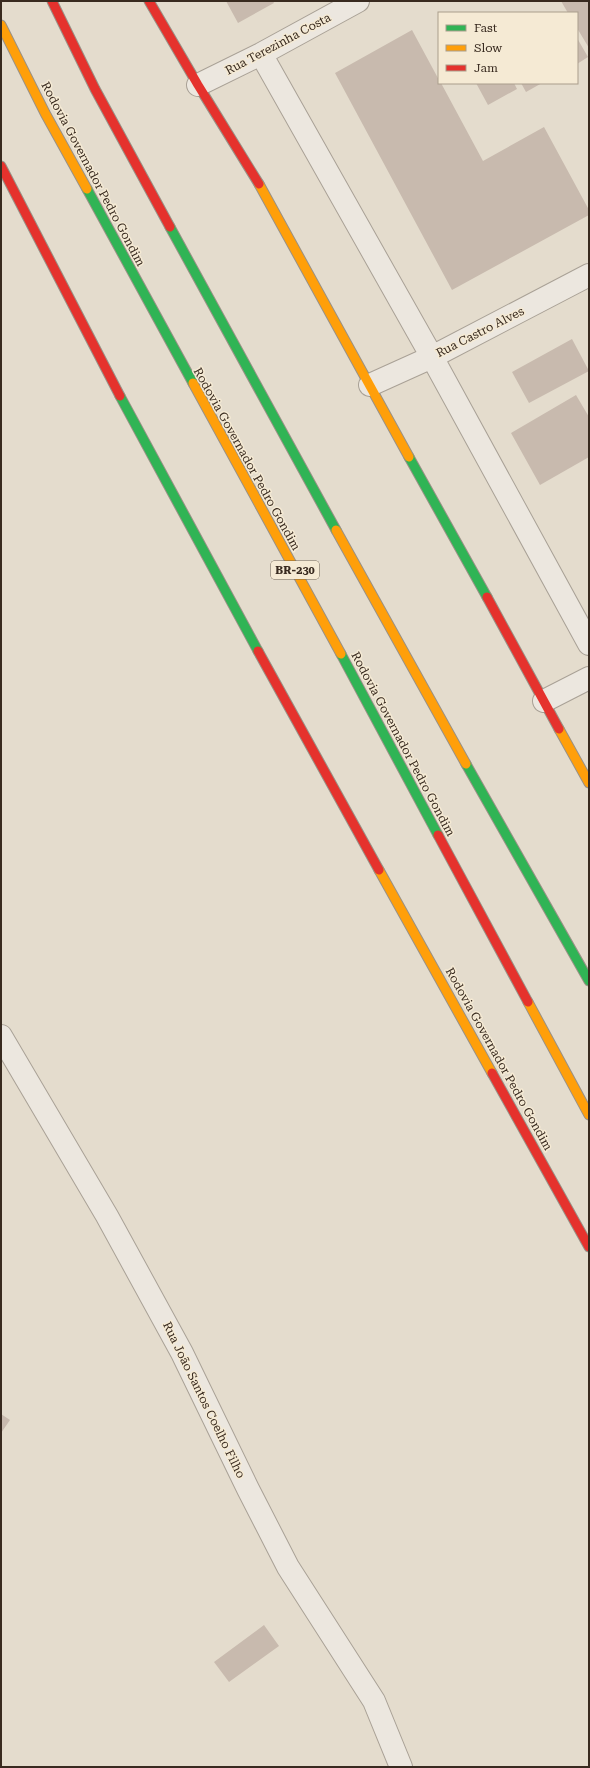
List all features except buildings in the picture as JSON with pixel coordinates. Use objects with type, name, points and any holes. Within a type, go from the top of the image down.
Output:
[{"type":"main road","points":[[52,1],[95,89],[403,652],[589,981]]},
{"type":"main road","points":[[149,1],[198,85],[250,167],[589,783]]},
{"type":"main road","name":"Rodovia Governador Pedro Gondim","points":[[1,25],[45,113],[353,676],[589,1115]]},
{"type":"main road","name":"Rodovia Governador Pedro Gondim","points":[[1,166],[129,413],[283,698],[589,1247]]},
{"type":"street","name":"Rua Terezinha Costa","points":[[198,85],[261,54],[358,1]]},
{"type":"street","points":[[261,54],[432,357],[589,644]]},
{"type":"street","name":"Rua Castro Alves","points":[[370,385],[432,357],[589,276]]},
{"type":"street","points":[[544,701],[589,678]]},
{"type":"street","name":"Rua João Santos Coelho Filho","points":[[1,1036],[107,1216],[182,1353],[248,1489],[288,1567],[374,1701],[401,1767]]},
{"type":"traffic: fast","points":[[87,189],[193,383]]},
{"type":"traffic: fast","points":[[170,227],[336,530]]},
{"type":"traffic: fast","points":[[120,396],[258,651]]},
{"type":"traffic: fast","points":[[409,457],[487,597]]},
{"type":"traffic: fast","points":[[341,654],[438,835]]},
{"type":"traffic: fast","points":[[466,764],[589,981]]},
{"type":"traffic: slow","points":[[1,25],[45,113],[87,189]]},
{"type":"traffic: slow","points":[[259,184],[409,457]]},
{"type":"traffic: slow","points":[[193,383],[341,654]]},
{"type":"traffic: slow","points":[[336,530],[466,764]]},
{"type":"traffic: slow","points":[[559,729],[589,783]]},
{"type":"traffic: slow","points":[[379,870],[492,1073]]},
{"type":"traffic: slow","points":[[528,1002],[589,1115]]},
{"type":"traffic: jam","points":[[52,1],[95,89],[170,227]]},
{"type":"traffic: jam","points":[[149,1],[198,85],[259,184]]},
{"type":"traffic: jam","points":[[1,166],[120,396]]},
{"type":"traffic: jam","points":[[487,597],[559,729]]},
{"type":"traffic: jam","points":[[258,651],[379,870]]},
{"type":"traffic: jam","points":[[438,835],[528,1002]]},
{"type":"traffic: jam","points":[[492,1073],[589,1247]]}]
